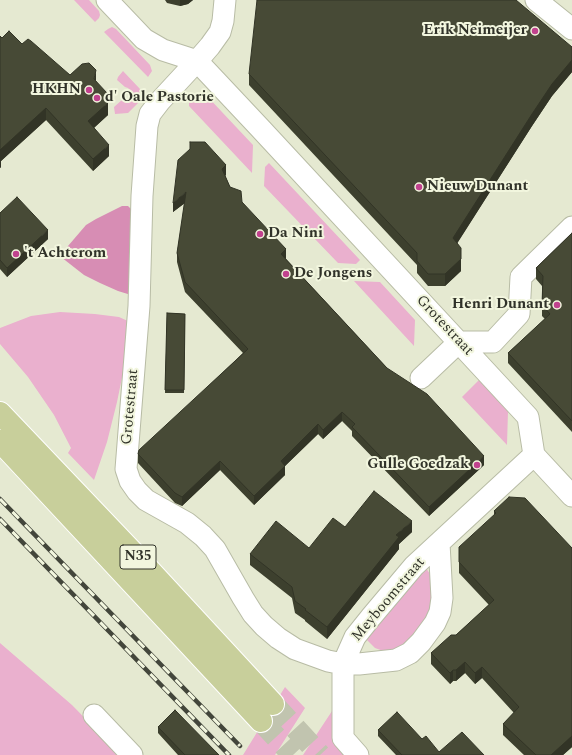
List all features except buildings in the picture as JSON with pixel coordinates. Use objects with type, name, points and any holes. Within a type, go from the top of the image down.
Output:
[{"type":"main road","name":"N35","points":[[0,413],[140,560],[267,712],[0,441]]},
{"type":"street","name":"Grotestraat","points":[[107,0],[144,39],[163,50],[197,61],[528,417],[534,455]]},
{"type":"street","points":[[197,61],[220,32],[223,21],[225,0]]},
{"type":"street","points":[[536,0],[572,29]]},
{"type":"street","name":"Grotestraat","points":[[197,61],[160,101],[150,114],[147,126],[142,196],[139,306],[126,469],[130,481],[146,500],[187,523],[207,540],[215,549],[233,582],[254,614],[278,638],[295,649],[310,655],[343,664]]},
{"type":"street","points":[[422,378],[459,342],[493,342],[520,314],[521,277],[572,227]]},
{"type":"street","points":[[534,455],[572,496]]},
{"type":"street","name":"Meyboomstraat","points":[[439,543],[442,598],[440,612],[435,623],[421,642],[410,653],[396,660],[343,664],[355,637],[414,566],[534,455]]},
{"type":"street","points":[[343,664],[343,738],[358,755]]},
{"type":"street","points":[[94,715],[132,755]]},
{"type":"shaded area","points":[[74,0],[89,0],[99,11],[99,18],[95,22]]},
{"type":"shaded area","points":[[112,27],[116,29],[150,65],[152,71],[148,77],[104,32]]},
{"type":"shaded area","points":[[123,71],[140,89],[139,102],[128,113],[115,114],[114,107],[123,99],[131,99],[131,91],[117,80]]},
{"type":"shaded area","points":[[196,94],[206,95],[253,145],[252,173],[189,106],[189,101]]},
{"type":"shaded area","points":[[269,163],[360,260],[356,264],[338,263],[264,186],[265,167]]},
{"type":"shaded area","points":[[122,206],[128,206],[133,212],[131,295],[118,291],[84,275],[61,257],[68,246],[86,225]]},
{"type":"shaded area","points":[[354,281],[380,282],[415,320],[414,346]]},
{"type":"shaded area","points":[[60,312],[119,317],[130,322],[125,363],[117,402],[107,442],[94,480],[68,453],[71,448],[54,415],[28,377],[0,344],[0,328],[31,316]]},
{"type":"shaded area","points":[[479,380],[508,411],[507,445],[462,397]]},
{"type":"shaded area","points":[[426,568],[432,577],[433,587],[431,607],[426,618],[405,643],[395,649],[386,652],[375,648],[367,640],[367,635]]},
{"type":"shaded area","points":[[0,643],[72,705],[121,755],[0,755]]},
{"type":"shaded area","points":[[285,687],[305,708],[275,755],[243,755]]},
{"type":"shaded area","points":[[334,708],[349,755],[303,755]]},
{"type":"tunnel","points":[[273,704],[320,755]]},
{"type":"tunnel","points":[[261,721],[293,755]]},
{"type":"railway","points":[[0,499],[240,746]]},
{"type":"railway","points":[[0,519],[229,755]]},
{"type":"place","name":"Erik Neimeijer","points":[[535,31]]},
{"type":"place","name":"HKHN","points":[[89,90]]},
{"type":"place","name":"d' Oale Pastorie","points":[[97,98]]},
{"type":"place","name":"Nieuw Dunant","points":[[419,187]]},
{"type":"place","name":"Da Nini","points":[[260,234]]},
{"type":"place","name":"'t Achterom","points":[[16,254]]},
{"type":"place","name":"De Jongens","points":[[286,274]]},
{"type":"place","name":"Henri Dunant","points":[[557,305]]},
{"type":"place","name":"Gulle Goedzak","points":[[477,465]]}]
